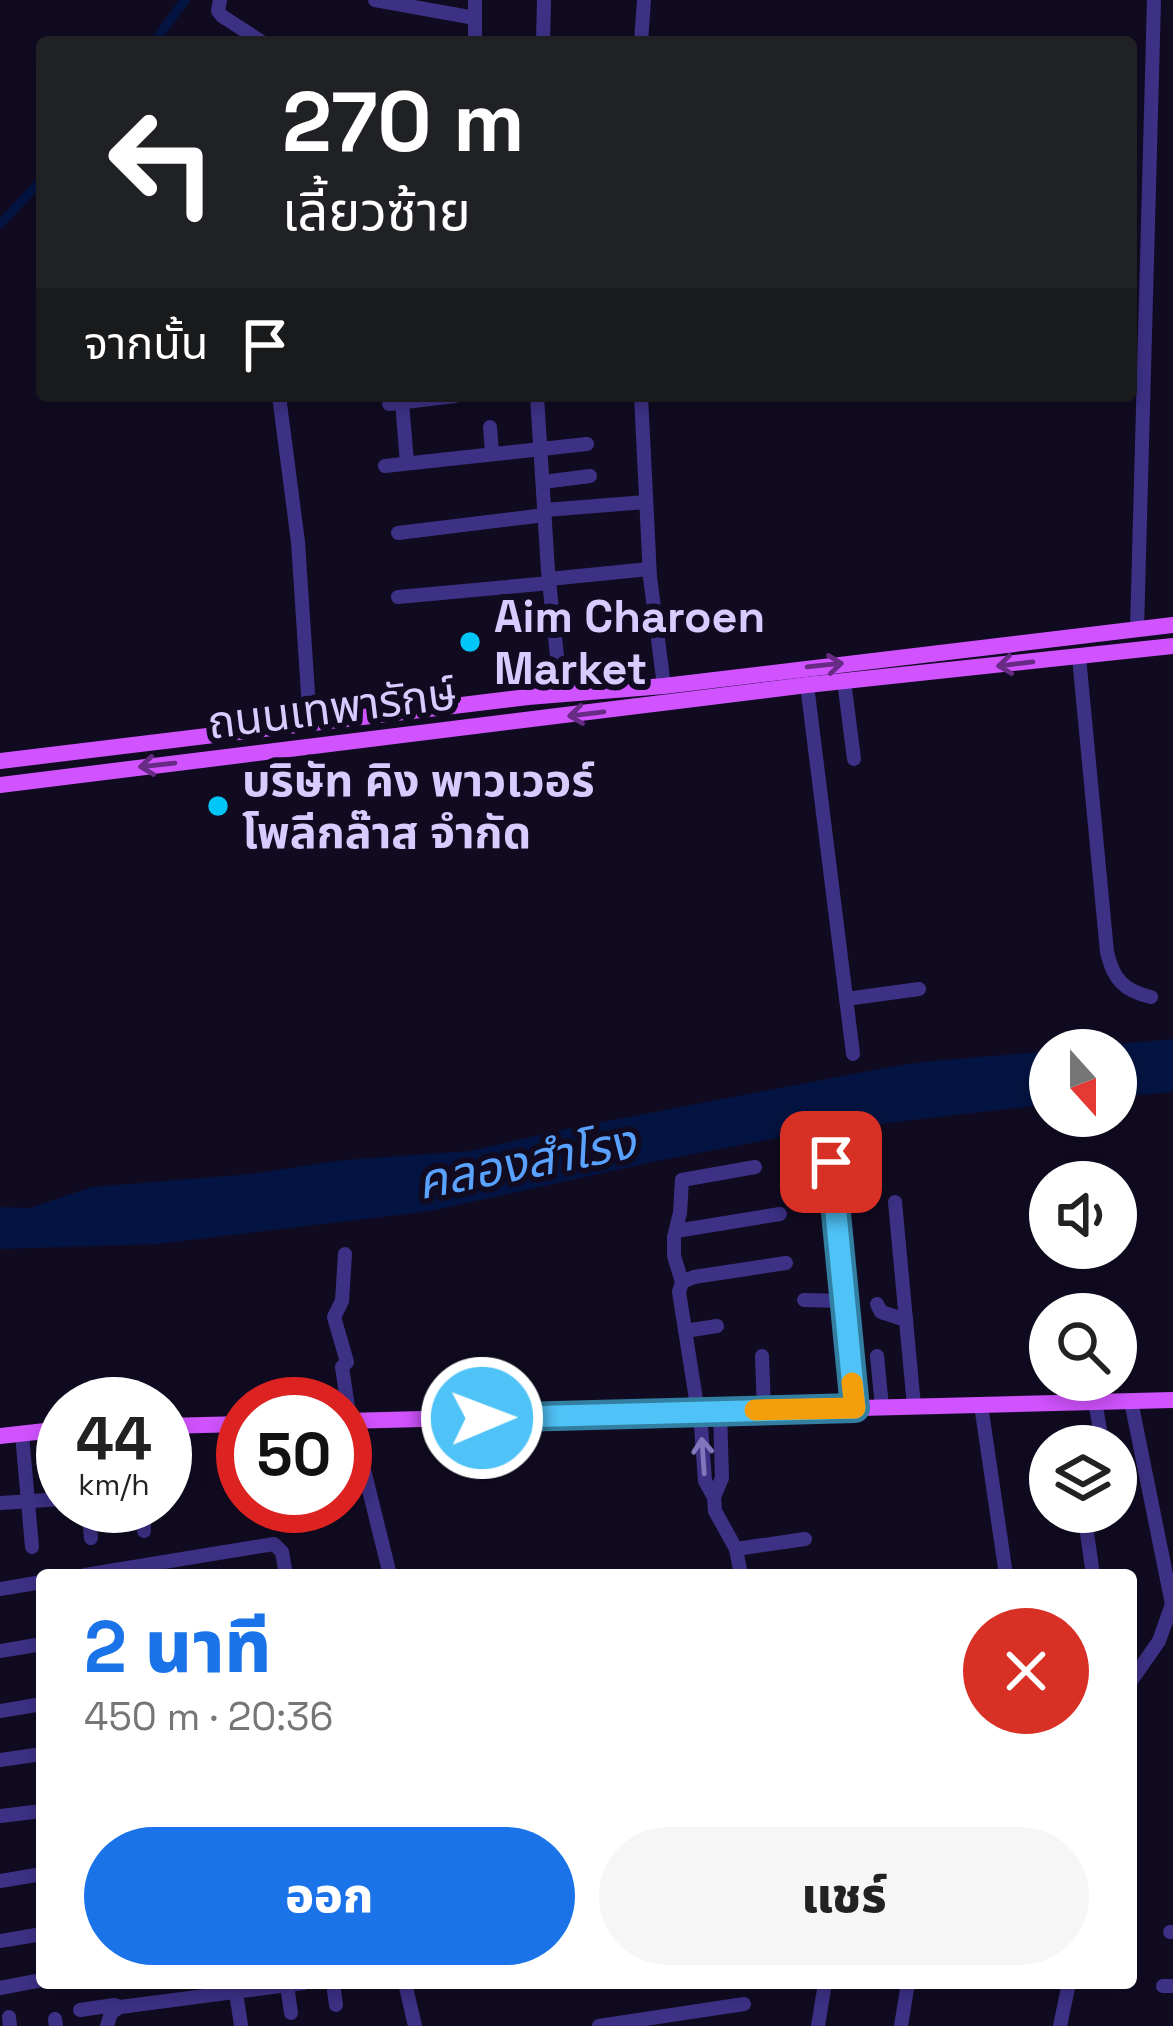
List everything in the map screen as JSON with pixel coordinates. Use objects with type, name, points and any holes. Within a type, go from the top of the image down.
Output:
[{"type":"main road","name":"ถนนเทพารักษ์","points":[[0,761],[1173,626]]},
{"type":"main road","name":"ถนนเทพารักษ์","points":[[0,785],[844,681],[1173,646]]},
{"type":"main road","points":[[1137,1401],[1173,1400]]},
{"type":"main road","points":[[372,1420],[1095,1401]]},
{"type":"main road","points":[[0,1436],[36,1432]]},
{"type":"street","points":[[220,0],[222,16],[253,36]]},
{"type":"street","points":[[375,0],[475,19]]},
{"type":"street","points":[[475,36],[476,0]]},
{"type":"street","points":[[543,36],[544,0]]},
{"type":"street","points":[[641,36],[644,0]]},
{"type":"street","points":[[1137,630],[1154,0]]},
{"type":"street","points":[[279,402],[298,542],[310,724]]},
{"type":"street","points":[[404,402],[396,403],[407,464]]},
{"type":"street","points":[[537,402],[561,694]]},
{"type":"street","points":[[641,402],[649,569],[664,686]]},
{"type":"street","points":[[490,428],[492,453]]},
{"type":"street","points":[[385,466],[587,444]]},
{"type":"street","points":[[543,482],[590,476]]},
{"type":"street","points":[[398,533],[646,502]]},
{"type":"street","points":[[398,597],[649,569]]},
{"type":"street","points":[[1079,657],[1107,952],[1113,973],[1126,989],[1150,997]]},
{"type":"street","points":[[844,681],[854,759]]},
{"type":"street","points":[[807,686],[853,1054]]},
{"type":"street","points":[[846,999],[919,989]]},
{"type":"street","points":[[831,1162],[855,1408]]},
{"type":"street","points":[[740,1569],[705,1481],[679,1292],[682,1282],[674,1256],[682,1180],[755,1167]]},
{"type":"street","points":[[811,1187],[835,1196]]},
{"type":"street","points":[[895,1202],[914,1406]]},
{"type":"street","points":[[676,1231],[780,1214]]},
{"type":"street","points":[[343,1377],[342,1367],[347,1362],[334,1317],[343,1300],[345,1254]]},
{"type":"street","points":[[682,1282],[786,1263]]},
{"type":"street","points":[[804,1300],[844,1301]]},
{"type":"street","points":[[877,1304],[881,1312],[906,1320]]},
{"type":"street","points":[[685,1331],[717,1326]]},
{"type":"street","points":[[762,1356],[764,1410]]},
{"type":"street","points":[[877,1356],[882,1407]]},
{"type":"street","points":[[1095,1401],[1100,1425]]},
{"type":"street","points":[[1131,1401],[1172,1604],[1159,1641],[1137,1672]]},
{"type":"street","points":[[981,1405],[1005,1569]]},
{"type":"street","points":[[714,1497],[722,1478],[720,1411]]},
{"type":"street","points":[[22,1434],[32,1547]]},
{"type":"street","points":[[0,1503],[36,1500]]},
{"type":"street","points":[[372,1507],[388,1569]]},
{"type":"street","points":[[91,1533],[91,1538]]},
{"type":"street","points":[[1087,1533],[1092,1569]]},
{"type":"street","points":[[736,1550],[805,1539]]},
{"type":"street","points":[[122,1569],[274,1544],[282,1552],[285,1569]]},
{"type":"street","points":[[0,1588],[36,1583]]},
{"type":"street","points":[[0,1651],[36,1646]]},
{"type":"street","points":[[0,1711],[36,1705]]},
{"type":"street","points":[[0,1760],[36,1755]]},
{"type":"street","points":[[0,1816],[36,1812]]},
{"type":"street","points":[[0,1881],[36,1875]]},
{"type":"street","points":[[0,1941],[36,1935]]},
{"type":"street","points":[[0,1988],[36,1982]]},
{"type":"street","points":[[80,2010],[262,1989]]},
{"type":"street","points":[[291,2013],[294,1989]]},
{"type":"street","points":[[334,1989],[336,2005]]},
{"type":"street","points":[[406,1989],[415,2026]]},
{"type":"street","points":[[818,2026],[824,1989]]},
{"type":"street","points":[[901,2026],[907,1989]]},
{"type":"street","points":[[1060,2026],[1068,1989]]},
{"type":"street","points":[[236,1993],[241,2025]]},
{"type":"street","points":[[599,2026],[744,2004]]},
{"type":"street","points":[[107,2026],[111,2013],[120,2007]]},
{"type":"water","points":[[1173,1039],[1173,1092],[1137,1095],[1137,1042]]},
{"type":"water","name":"คลองสำโรง","points":[[1029,1053],[1029,1106],[809,1132],[431,1211],[157,1244],[0,1249],[0,1207],[30,1208],[92,1187],[470,1151],[922,1062]]},
{"type":"waterway","points":[[158,36],[185,0]]},
{"type":"waterway","points":[[0,224],[36,186]]},
{"type":"slow traffic","points":[[755,1410],[855,1408],[852,1383]]},
{"type":"place","name":"Aim Charoen Market","points":[[470,642]]},
{"type":"place","name":"บริษัท คิง พาวเวอร์ โพลีกล๊าส จำกัด","points":[[218,806]]},
{"type":"route","points":[[482,1418],[855,1408],[831,1162]]}]
